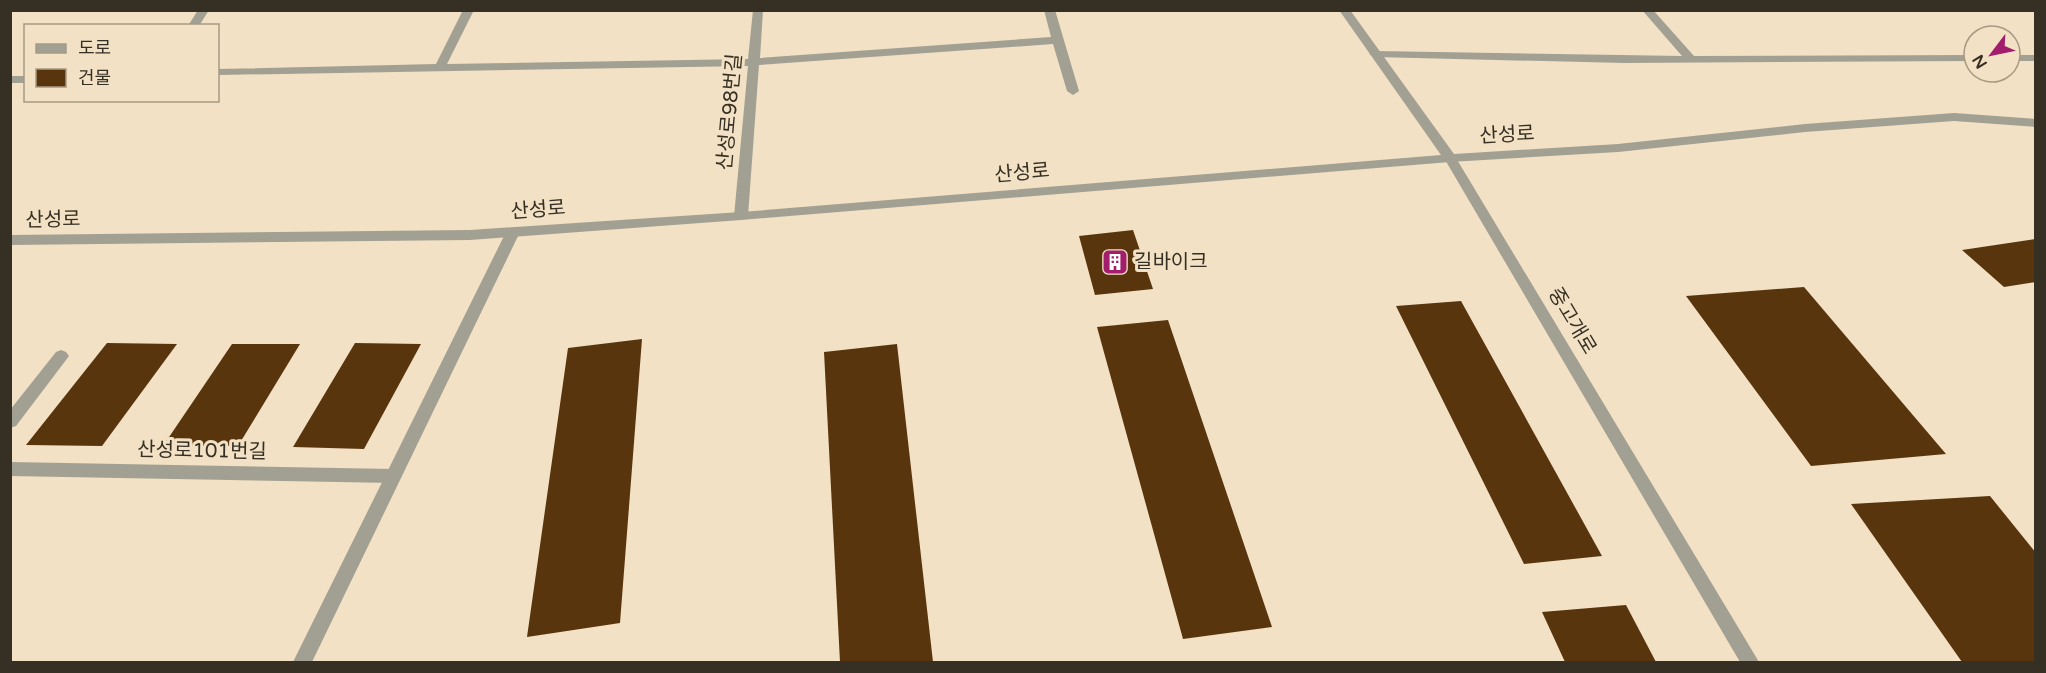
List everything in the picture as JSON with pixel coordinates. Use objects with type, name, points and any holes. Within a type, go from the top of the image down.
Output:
[{"type":"street","points":[[194,24],[204,10]]},
{"type":"street","points":[[439,69],[469,10]]},
{"type":"street","name":"산성로98번길","points":[[741,216],[758,10]]},
{"type":"street","points":[[1049,10],[1073,91]]},
{"type":"street","name":"중고개로","points":[[1344,10],[1450,158],[1750,663]]},
{"type":"street","points":[[1647,10],[1690,58]]},
{"type":"street","points":[[219,72],[754,62],[1058,40]]},
{"type":"street","points":[[1375,54],[1624,60],[1962,58]]},
{"type":"street","name":"산성로","points":[[10,240],[470,235],[741,216],[1450,158],[1618,148],[1805,128],[1954,117],[2036,123]]},
{"type":"street","points":[[302,663],[513,232]]},
{"type":"street","points":[[10,422],[62,356]]},
{"type":"street","name":"산성로101번길","points":[[10,469],[393,476]]},
{"type":"building","name":"길바이크","points":[[1133,230],[1153,289],[1095,295],[1079,236]]},
{"type":"building","points":[[2036,239],[2036,282],[2004,287],[1962,250]]},
{"type":"building","points":[[1804,287],[1946,454],[1811,466],[1686,296]]},
{"type":"building","points":[[1461,301],[1602,556],[1524,564],[1396,306]]},
{"type":"building","points":[[1168,320],[1272,627],[1183,639],[1097,327]]},
{"type":"building","points":[[642,339],[620,623],[527,637],[568,348]]},
{"type":"building","points":[[107,343],[177,344],[102,446],[26,445]]},
{"type":"building","points":[[355,343],[421,344],[364,449],[293,447]]},
{"type":"building","points":[[232,344],[300,344],[238,446],[163,446]]},
{"type":"building","points":[[897,344],[933,662],[840,662],[824,352]]},
{"type":"building","points":[[1990,496],[2036,553],[2036,662],[1962,662],[1851,504]]},
{"type":"building","points":[[1626,605],[1656,662],[1565,662],[1542,612]]},
{"type":"place","name":"길바이크","points":[[1115,262]]}]
